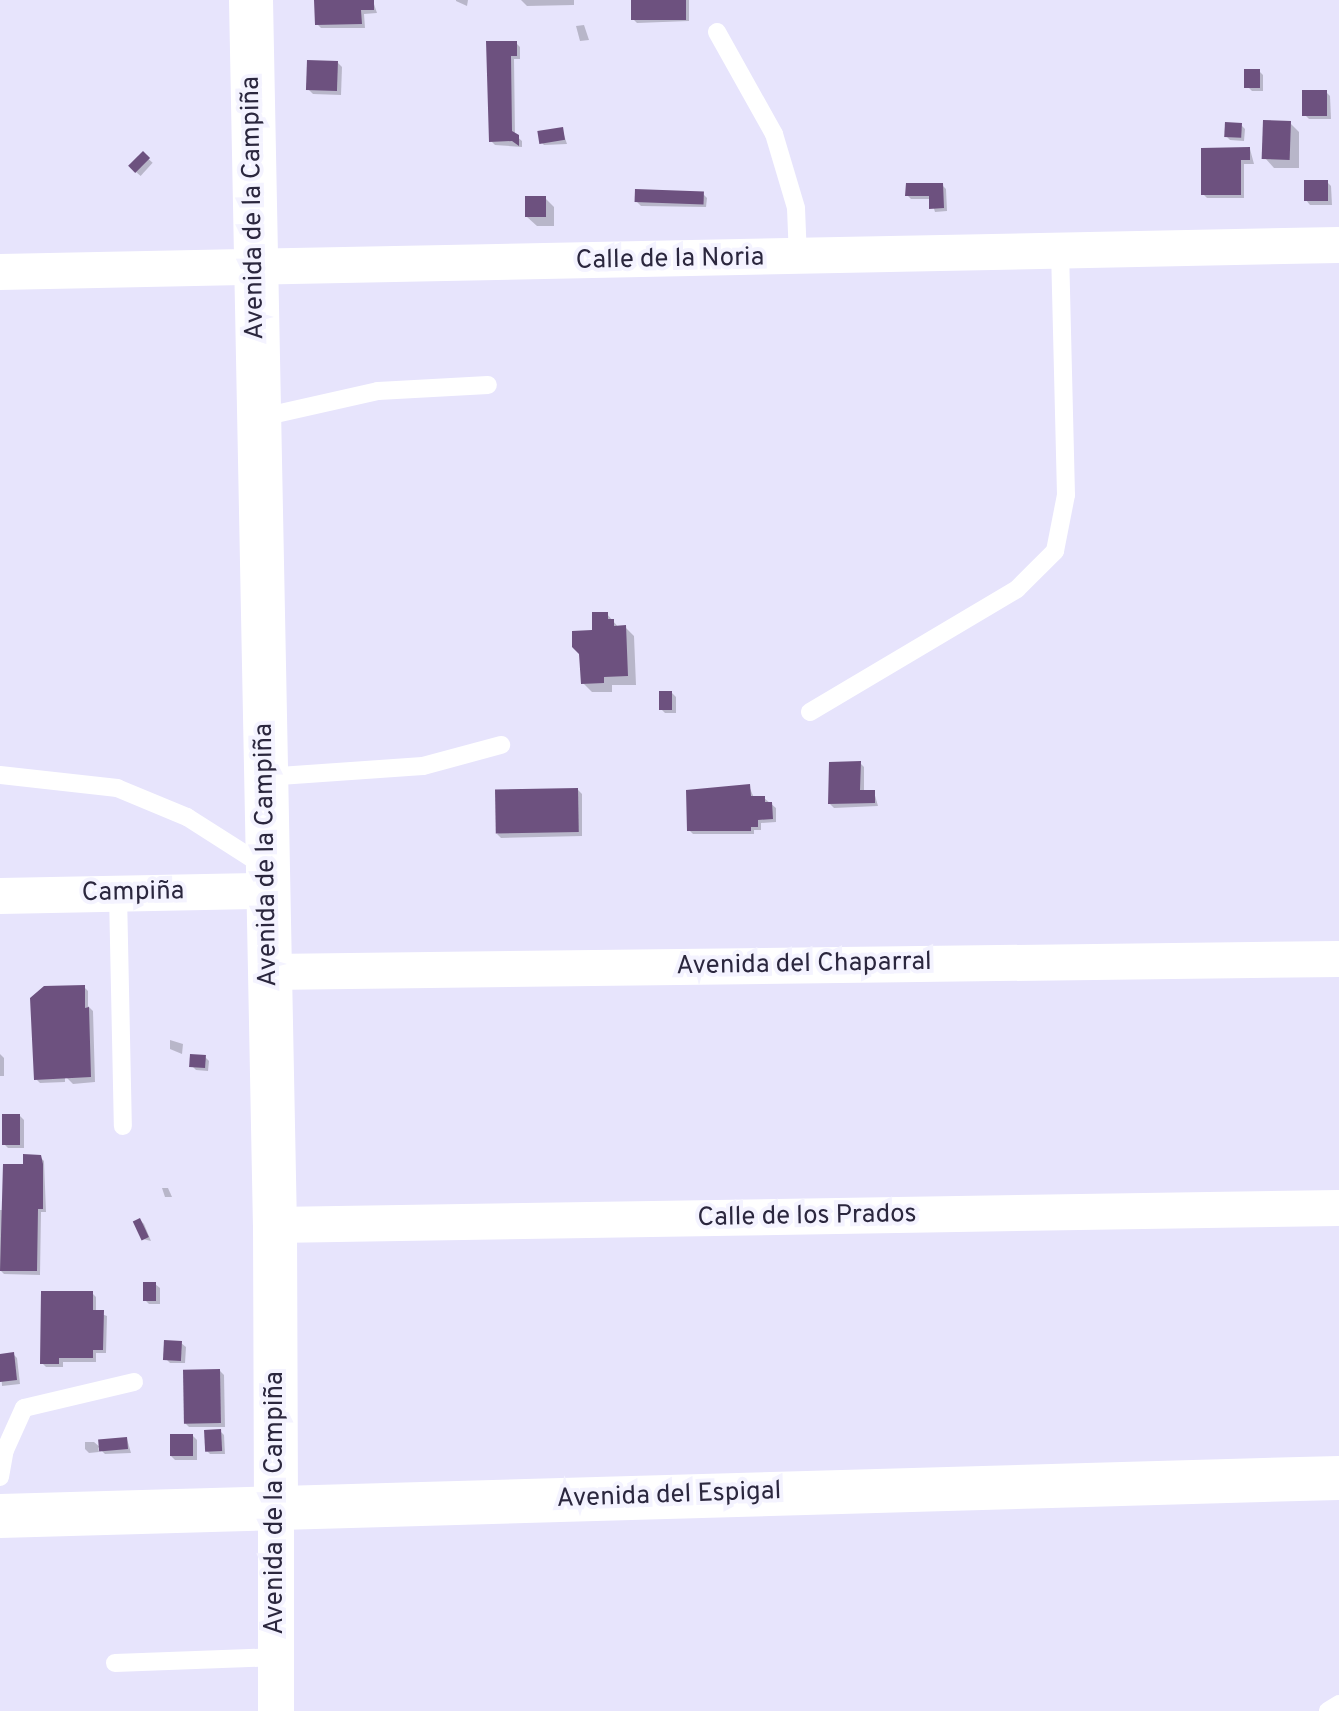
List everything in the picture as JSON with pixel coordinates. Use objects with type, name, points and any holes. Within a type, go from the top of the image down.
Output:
[{"type":"street","name":"Avenida de la Campiña","points":[[251,0],[275,1225],[276,1711]]},
{"type":"street","name":"Calle de la Noria","points":[[0,272],[1339,245]]},
{"type":"street","name":"Campiña","points":[[0,896],[118,894],[266,880]]},
{"type":"street","name":"Avenida del Chaparral","points":[[270,972],[1339,959]]},
{"type":"street","name":"Calle de los Prados","points":[[275,1225],[1339,1208]]},
{"type":"street","name":"Avenida del Espigal","points":[[0,1516],[1339,1478]]},
{"type":"lane","points":[[717,32],[774,134],[796,208],[798,257]]},
{"type":"lane","points":[[810,712],[1017,589],[1055,551],[1066,495],[1060,251]]},
{"type":"lane","points":[[258,418],[378,391],[488,385]]},
{"type":"lane","points":[[265,777],[423,766],[501,745]]},
{"type":"lane","points":[[0,775],[117,788],[187,817],[266,880]]},
{"type":"lane","points":[[118,894],[123,1126]]},
{"type":"lane","points":[[0,1477],[5,1450],[24,1408],[134,1382]]},
{"type":"lane","points":[[115,1663],[276,1657]]},
{"type":"lane","points":[[1328,1711],[1339,1704]]},
{"type":"building","points":[[314,0],[374,0],[374,10],[361,10],[362,24],[315,25]]},
{"type":"building","points":[[631,0],[686,0],[686,20],[631,20]]},
{"type":"building","points":[[486,41],[517,41],[517,56],[511,56],[512,131],[519,135],[519,146],[512,141],[489,142]]},
{"type":"building","points":[[307,60],[338,61],[337,91],[306,90]]},
{"type":"building","points":[[1244,69],[1260,69],[1260,88],[1244,88]]},
{"type":"building","points":[[1302,90],[1327,90],[1327,116],[1302,116]]},
{"type":"building","points":[[1263,120],[1291,121],[1290,160],[1262,159]]},
{"type":"building","points":[[1225,122],[1242,123],[1241,138],[1224,137]]},
{"type":"building","points":[[563,127],[565,140],[539,144],[537,131]]},
{"type":"building","points":[[1250,147],[1250,160],[1241,160],[1241,195],[1201,195],[1201,148]]},
{"type":"building","points":[[143,151],[150,158],[135,173],[128,166]]},
{"type":"building","points":[[1304,180],[1328,180],[1328,201],[1304,201]]},
{"type":"building","points":[[906,183],[943,183],[944,208],[929,209],[929,196],[905,196]]},
{"type":"building","points":[[635,189],[704,191],[704,204],[635,202]]},
{"type":"building","points":[[525,196],[546,196],[546,217],[525,217]]},
{"type":"building","points":[[592,612],[608,612],[608,619],[614,619],[614,626],[626,625],[628,676],[604,677],[604,683],[581,684],[579,654],[572,647],[572,631],[592,630]]},
{"type":"building","points":[[659,691],[672,691],[672,710],[659,710]]},
{"type":"building","points":[[861,761],[860,790],[875,790],[875,803],[828,804],[829,762]]},
{"type":"building","points":[[750,784],[751,796],[765,796],[765,802],[772,802],[773,819],[758,820],[758,827],[751,827],[751,831],[687,831],[686,790]]},
{"type":"building","points":[[578,788],[579,832],[496,833],[495,789]]},
{"type":"building","points":[[85,985],[85,1008],[89,1007],[91,1077],[34,1080],[30,998],[44,986]]},
{"type":"building","points":[[190,1054],[206,1055],[205,1068],[189,1067]]},
{"type":"building","points":[[2,1114],[20,1114],[20,1145],[2,1145]]},
{"type":"building","points":[[23,1154],[41,1155],[43,1164],[43,1209],[38,1209],[37,1271],[0,1271],[3,1164],[23,1164]]},
{"type":"building","points":[[140,1218],[149,1237],[142,1240],[133,1221]]},
{"type":"building","points":[[143,1282],[156,1282],[156,1301],[143,1301]]},
{"type":"building","points":[[41,1291],[93,1291],[93,1310],[104,1310],[103,1350],[93,1350],[93,1358],[59,1358],[59,1364],[40,1364]]},
{"type":"building","points":[[164,1340],[182,1341],[181,1361],[163,1360]]},
{"type":"building","points":[[14,1352],[17,1380],[0,1382],[0,1354]]},
{"type":"building","points":[[220,1369],[221,1423],[184,1424],[183,1370]]},
{"type":"building","points":[[221,1429],[222,1451],[205,1452],[204,1430]]},
{"type":"building","points":[[170,1434],[193,1434],[193,1456],[170,1456]]},
{"type":"building","points":[[127,1437],[128,1449],[99,1451],[98,1440]]}]
